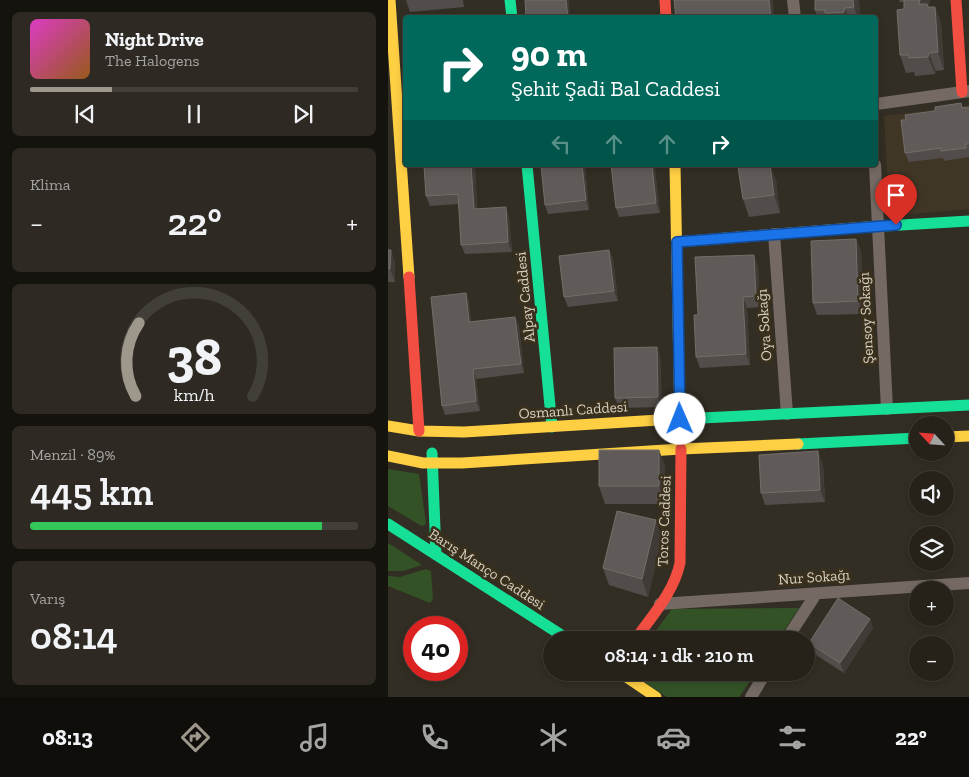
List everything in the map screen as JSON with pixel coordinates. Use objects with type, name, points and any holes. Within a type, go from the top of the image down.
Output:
[{"type":"street","points":[[390,0],[403,159]]},
{"type":"street","points":[[510,0],[512,15]]},
{"type":"street","points":[[665,0],[666,15]]},
{"type":"street","points":[[793,0],[795,15]]},
{"type":"street","points":[[878,104],[966,92],[956,0]]},
{"type":"street","points":[[403,167],[419,431]]},
{"type":"street","name":"Alpay Caddesi","points":[[527,167],[552,426]]},
{"type":"street","points":[[676,167],[680,419]]},
{"type":"street","name":"Şensoy Sokağı","points":[[875,167],[887,408]]},
{"type":"street","points":[[677,242],[878,226],[970,221]]},
{"type":"street","name":"Oya Sokağı","points":[[774,234],[787,414]]},
{"type":"street","name":"Osmanlı Caddesi","points":[[388,426],[419,431],[464,432],[970,404]]},
{"type":"street","points":[[416,462],[407,457],[404,443],[409,434],[419,431],[428,435],[433,443],[436,555]]},
{"type":"street","points":[[954,437],[970,436]]},
{"type":"street","points":[[388,456],[416,462],[432,458],[476,462],[681,449],[909,438]]},
{"type":"street","name":"Toros Caddesi","points":[[640,631],[677,577],[680,563],[681,449]]},
{"type":"street","name":"Barış Manço Caddesi","points":[[388,524],[555,631]]},
{"type":"street","name":"Nur Sokağı","points":[[660,604],[970,583]]},
{"type":"street","points":[[792,631],[816,594]]},
{"type":"street","points":[[632,681],[656,697]]},
{"type":"street","points":[[751,697],[761,681]]},
{"type":"shaded area","points":[[969,105],[969,209],[899,215],[889,206],[884,116]]},
{"type":"green space","points":[[388,469],[419,474],[426,523],[424,526],[388,506]]},
{"type":"green space","points":[[388,543],[422,565],[403,571],[388,571]]},
{"type":"green space","points":[[426,569],[431,571],[433,599],[430,603],[388,586],[388,576],[400,577]]},
{"type":"green space","points":[[799,608],[784,631],[656,631],[672,609]]},
{"type":"green space","points":[[643,681],[750,681],[739,697],[667,697]]},
{"type":"building","points":[[525,0],[566,0],[568,15],[526,15]]},
{"type":"building","points":[[674,0],[769,0],[771,15],[676,15]]},
{"type":"building","points":[[815,0],[853,0],[854,7],[845,8],[844,12],[825,13],[825,10],[815,10]]},
{"type":"building","points":[[904,0],[920,0],[919,4],[935,7],[938,52],[929,53],[928,57],[909,58],[909,55],[900,55],[897,10],[904,9]]},
{"type":"building","points":[[961,103],[962,108],[970,107],[970,144],[965,144],[966,148],[941,151],[941,148],[905,153],[901,120],[906,120],[905,115],[935,111],[935,107]]},
{"type":"building","points":[[424,167],[471,167],[474,209],[506,207],[508,242],[461,245],[458,194],[426,196]]},
{"type":"building","points":[[541,167],[582,167],[586,200],[545,205]]},
{"type":"building","points":[[611,167],[652,167],[656,203],[616,208]]},
{"type":"building","points":[[738,167],[770,167],[774,195],[743,199]]},
{"type":"building","points":[[856,239],[858,301],[813,303],[811,241]]},
{"type":"building","points":[[388,250],[391,250],[390,269],[388,269]]},
{"type":"building","points":[[609,250],[614,291],[564,297],[559,256]]},
{"type":"building","points":[[754,255],[756,296],[743,297],[746,354],[696,357],[694,315],[698,315],[695,257]]},
{"type":"building","points":[[466,293],[469,322],[515,317],[521,364],[473,369],[476,401],[442,406],[431,297]]},
{"type":"building","points":[[657,347],[658,397],[615,398],[614,348]]},
{"type":"building","points":[[599,450],[659,450],[659,486],[599,486]]},
{"type":"building","points":[[818,451],[820,490],[761,493],[759,455]]},
{"type":"building","points":[[617,511],[656,520],[642,579],[603,568]]},
{"type":"building","points":[[838,598],[870,619],[840,663],[815,647],[815,634]]},
{"type":"traffic: fast","points":[[510,0],[512,15]]},
{"type":"traffic: fast","points":[[527,167],[552,427]]},
{"type":"traffic: fast","points":[[867,227],[970,221]]},
{"type":"traffic: fast","points":[[659,420],[970,405]]},
{"type":"traffic: fast","points":[[798,444],[909,438]]},
{"type":"traffic: fast","points":[[432,453],[436,555]]},
{"type":"traffic: fast","points":[[388,524],[555,631]]},
{"type":"traffic: slow","points":[[390,0],[409,277]]},
{"type":"traffic: slow","points":[[675,167],[680,419]]},
{"type":"traffic: slow","points":[[677,242],[867,227]]},
{"type":"traffic: slow","points":[[388,426],[419,431],[464,432],[659,420]]},
{"type":"traffic: slow","points":[[954,437],[970,436]]},
{"type":"traffic: slow","points":[[388,456],[423,463],[462,463],[681,449],[798,444]]},
{"type":"traffic: slow","points":[[632,681],[656,697]]},
{"type":"traffic: jam","points":[[665,0],[666,15]]},
{"type":"traffic: jam","points":[[956,0],[962,92]]},
{"type":"traffic: jam","points":[[409,277],[419,431]]},
{"type":"traffic: jam","points":[[642,631],[668,594],[680,563],[681,449]]},
{"type":"route","points":[[680,419],[677,242],[896,225]]}]
